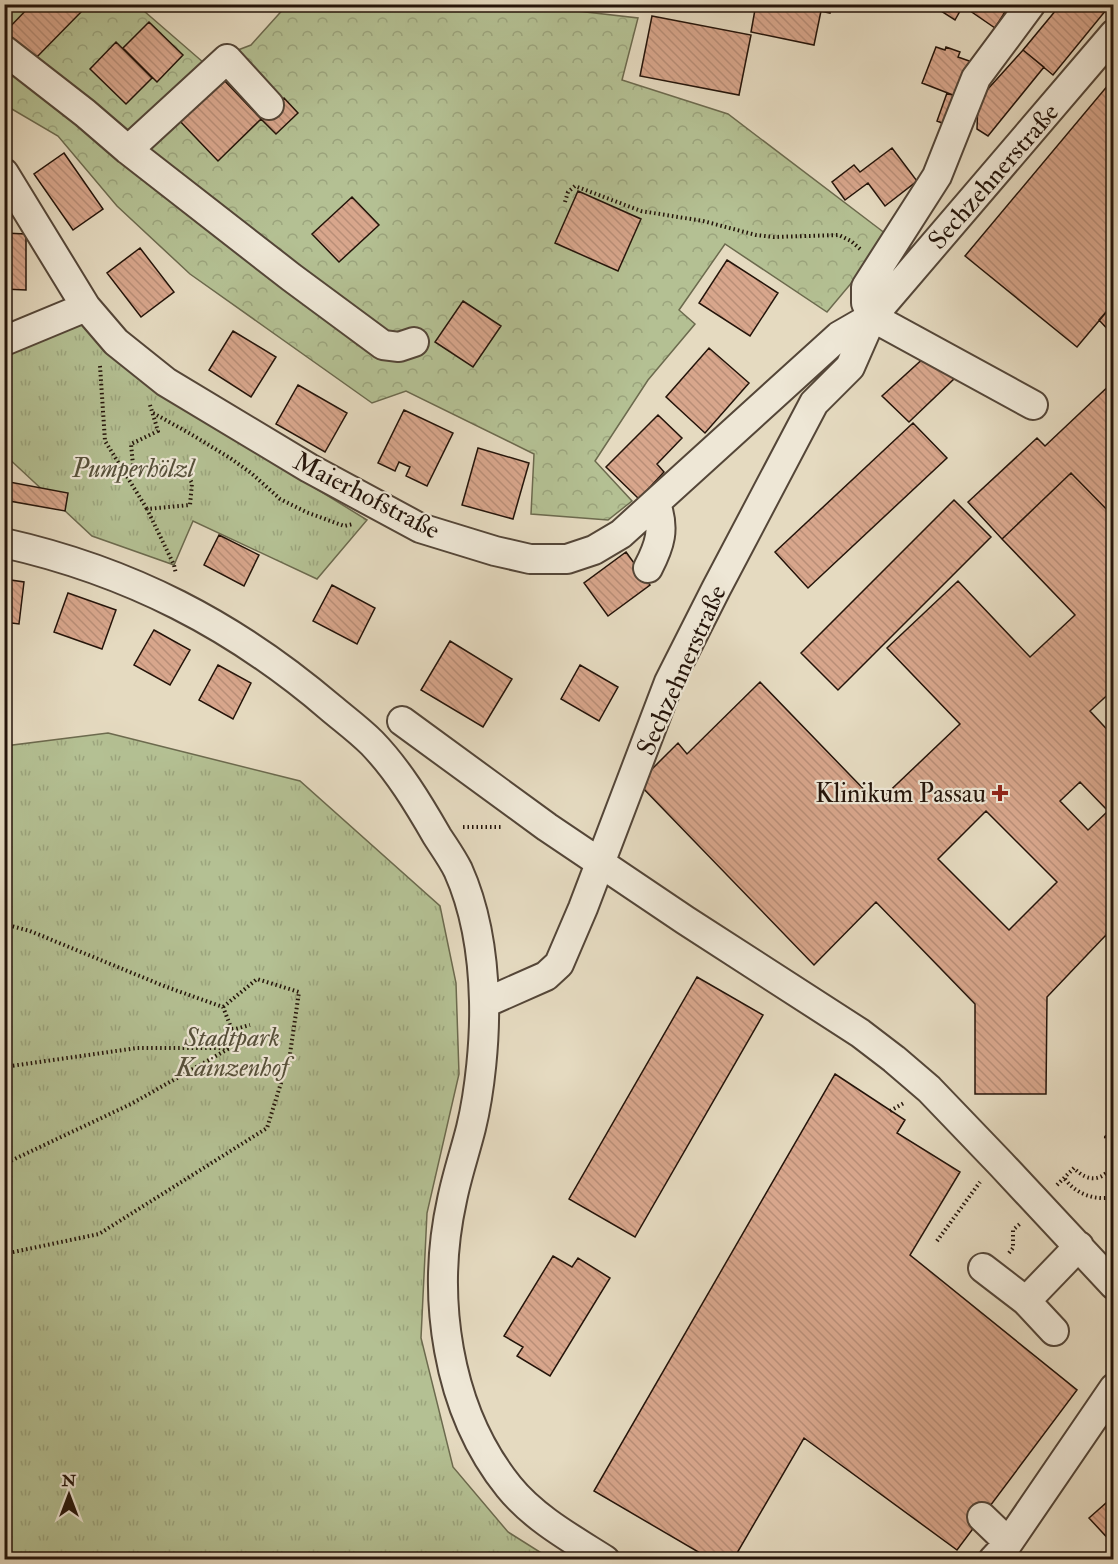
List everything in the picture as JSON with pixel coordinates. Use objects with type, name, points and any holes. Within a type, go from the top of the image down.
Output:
[{"type":"street","name":"Sechzehnerstraße","points":[[872,317],[866,303],[866,287],[936,176],[976,78],[1031,4]]},
{"type":"street","name":"Sechzehnerstraße","points":[[484,1004],[546,976],[559,964],[669,682],[814,404],[850,367],[872,317],[1113,34]]},
{"type":"street","points":[[4,50],[291,277],[383,345],[399,347],[414,342]]},
{"type":"street","points":[[128,150],[227,59],[269,105]]},
{"type":"street","name":"Maierhofstraße","points":[[4,173],[86,307],[116,342],[166,382],[309,468],[420,528],[484,548],[530,559],[567,560],[594,550],[621,534],[839,336],[872,317]]},
{"type":"street","points":[[4,340],[86,307]]},
{"type":"street","points":[[872,317],[1032,405]]},
{"type":"street","points":[[648,568],[658,549],[662,519],[656,504]]},
{"type":"street","points":[[4,543],[47,553],[111,574],[180,604],[250,646],[307,688],[372,743],[410,790],[432,827],[458,871],[471,908],[481,961],[484,1004],[480,1073],[472,1125],[452,1200],[444,1248],[442,1289],[456,1377],[481,1444],[509,1488],[534,1512],[605,1560]]},
{"type":"street","points":[[402,721],[547,827],[860,1033],[929,1089],[1079,1246],[1113,1285]]},
{"type":"street","points":[[1026,1301],[1079,1246]]},
{"type":"street","points":[[983,1268],[1026,1301],[1054,1331]]},
{"type":"street","points":[[982,1517],[1001,1551],[1113,1388]]},
{"type":"path","points":[[565,202],[568,192],[575,186],[641,211],[703,222],[756,235],[791,237],[839,235],[851,241]]},
{"type":"path","points":[[116,342],[100,362],[105,441],[147,508],[174,565],[180,604]]},
{"type":"path","points":[[147,508],[190,505],[192,483],[183,467],[133,465],[131,444],[158,431],[149,402]]},
{"type":"path","points":[[432,827],[547,827]]},
{"type":"path","points":[[4,924],[30,931],[164,986],[223,1007],[232,1030],[230,1048]]},
{"type":"path","points":[[4,1254],[99,1234],[267,1128],[290,1054],[299,992],[256,979],[223,1007]]},
{"type":"path","points":[[232,1030],[250,1025]]},
{"type":"path","points":[[4,1067],[137,1048],[230,1048]]},
{"type":"path","points":[[4,1164],[131,1104],[230,1048]]},
{"type":"path","points":[[1113,1131],[1107,1137],[1113,1147]]},
{"type":"path","points":[[1113,1162],[1104,1175],[1089,1178],[1081,1175],[1074,1168],[1065,1179],[1076,1190],[1087,1196],[1106,1199],[1113,1197]]},
{"type":"path","points":[[937,1241],[975,1187],[1001,1164]]},
{"type":"path","points":[[1014,1230],[1014,1248]]},
{"type":"green space","points":[[540,4],[542,7],[638,18],[622,80],[728,114],[890,237],[827,312],[725,244],[679,310],[695,324],[648,380],[595,461],[632,501],[608,520],[531,514],[534,454],[406,391],[372,403],[190,274],[117,206],[58,136],[5,105],[5,5],[137,5],[204,63],[251,45],[287,5]]},
{"type":"green space","name":"Pumperhölzl","points":[[84,319],[159,392],[367,520],[317,579],[193,521],[174,565],[92,536],[5,455],[5,392],[11,353]]},
{"type":"green space","name":"Stadtpark Kainzenhof","points":[[108,733],[300,781],[440,906],[456,983],[459,1074],[427,1213],[421,1338],[453,1467],[508,1532],[551,1559],[5,1559],[5,746]]},
{"type":"building","points":[[32,4],[80,4],[84,9],[32,62],[4,33]]},
{"type":"building","points":[[756,4],[787,4],[821,11],[814,45],[751,32]]},
{"type":"building","points":[[787,4],[832,4],[830,13]]},
{"type":"building","points":[[930,4],[964,4],[955,20]]},
{"type":"building","points":[[964,4],[1010,4],[995,28],[963,6]]},
{"type":"building","points":[[1061,4],[1111,4],[1053,75],[1023,50]]},
{"type":"building","points":[[652,16],[751,35],[739,95],[640,76]]},
{"type":"building","points":[[149,22],[183,55],[157,82],[123,48]]},
{"type":"building","points":[[116,42],[152,78],[126,104],[90,69]]},
{"type":"building","points":[[936,47],[945,50],[946,47],[960,52],[958,57],[972,62],[958,97],[922,83]]},
{"type":"building","points":[[1023,50],[1044,67],[988,136],[977,129],[978,100]]},
{"type":"building","points":[[220,76],[261,119],[218,161],[177,118]]},
{"type":"building","points":[[1114,78],[1114,303],[1077,347],[965,256]]},
{"type":"building","points":[[947,93],[958,97],[947,125],[937,121]]},
{"type":"building","points":[[284,98],[298,113],[276,134],[261,119]]},
{"type":"building","points":[[892,148],[917,181],[885,206],[868,183],[845,200],[832,182],[854,165],[860,172]]},
{"type":"building","points":[[64,153],[103,209],[73,230],[34,174]]},
{"type":"building","points":[[578,191],[641,219],[618,271],[555,243]]},
{"type":"building","points":[[352,197],[379,225],[339,262],[312,234]]},
{"type":"building","points":[[4,233],[26,234],[26,290],[4,289]]},
{"type":"building","points":[[140,248],[174,292],[141,317],[107,273]]},
{"type":"building","points":[[727,260],[778,293],[750,336],[699,303]]},
{"type":"building","points":[[463,301],[501,326],[473,367],[435,342]]},
{"type":"building","points":[[1114,303],[1114,336],[1099,320]]},
{"type":"building","points":[[233,331],[276,357],[251,397],[209,370]]},
{"type":"building","points":[[709,348],[749,383],[705,433],[666,397]]},
{"type":"building","points":[[926,356],[957,376],[909,422],[882,396]]},
{"type":"building","points":[[1114,381],[1114,517],[1071,473],[1002,539],[968,502],[1037,438],[1045,446]]},
{"type":"building","points":[[298,385],[347,413],[325,452],[276,424]]},
{"type":"building","points":[[404,410],[453,433],[427,486],[406,476],[410,467],[399,462],[395,471],[378,463]]},
{"type":"building","points":[[658,415],[682,438],[657,464],[664,472],[639,499],[606,467]]},
{"type":"building","points":[[913,423],[947,458],[808,588],[775,552]]},
{"type":"building","points":[[478,448],[529,463],[513,519],[462,505]]},
{"type":"building","name":"Klinikum Passau","points":[[1071,473],[1114,517],[1114,689],[1090,711],[1114,737],[1114,942],[1106,935],[1047,997],[1046,1094],[975,1094],[975,1004],[876,902],[814,965],[638,783],[678,743],[687,754],[760,682],[877,803],[960,724],[887,648],[958,581],[1030,657],[1075,615],[1002,539]],"holes":[[[1080,782],[1108,811],[1088,830],[1060,801]],[[986,811],[1057,882],[1009,930],[938,859]]]},
{"type":"building","points":[[4,481],[68,493],[65,511],[4,500]]},
{"type":"building","points":[[954,500],[991,537],[838,690],[801,653]]},
{"type":"building","points":[[219,535],[259,555],[244,586],[204,565]]},
{"type":"building","points":[[626,552],[650,585],[608,616],[584,583]]},
{"type":"building","points":[[4,579],[24,582],[19,624],[4,622]]},
{"type":"building","points":[[332,585],[375,608],[357,644],[313,621]]},
{"type":"building","points":[[68,593],[116,610],[102,649],[54,632]]},
{"type":"building","points":[[154,630],[190,650],[170,685],[134,665]]},
{"type":"building","points":[[450,641],[512,679],[483,727],[421,690]]},
{"type":"building","points":[[218,665],[251,683],[233,719],[199,700]]},
{"type":"building","points":[[580,665],[618,687],[599,721],[561,699]]},
{"type":"building","points":[[697,977],[763,1015],[635,1237],[569,1199]]},
{"type":"building","points":[[835,1074],[905,1120],[897,1133],[960,1172],[910,1255],[1077,1390],[957,1550],[804,1438],[733,1560],[712,1560],[594,1491]]},
{"type":"building","points":[[553,1256],[572,1267],[578,1258],[610,1278],[550,1376],[517,1356],[523,1347],[504,1336]]},
{"type":"building","points":[[1114,1496],[1114,1545],[1089,1518]]},
{"type":"place","name":"Klinikum Passau","points":[[1000,793]]}]
